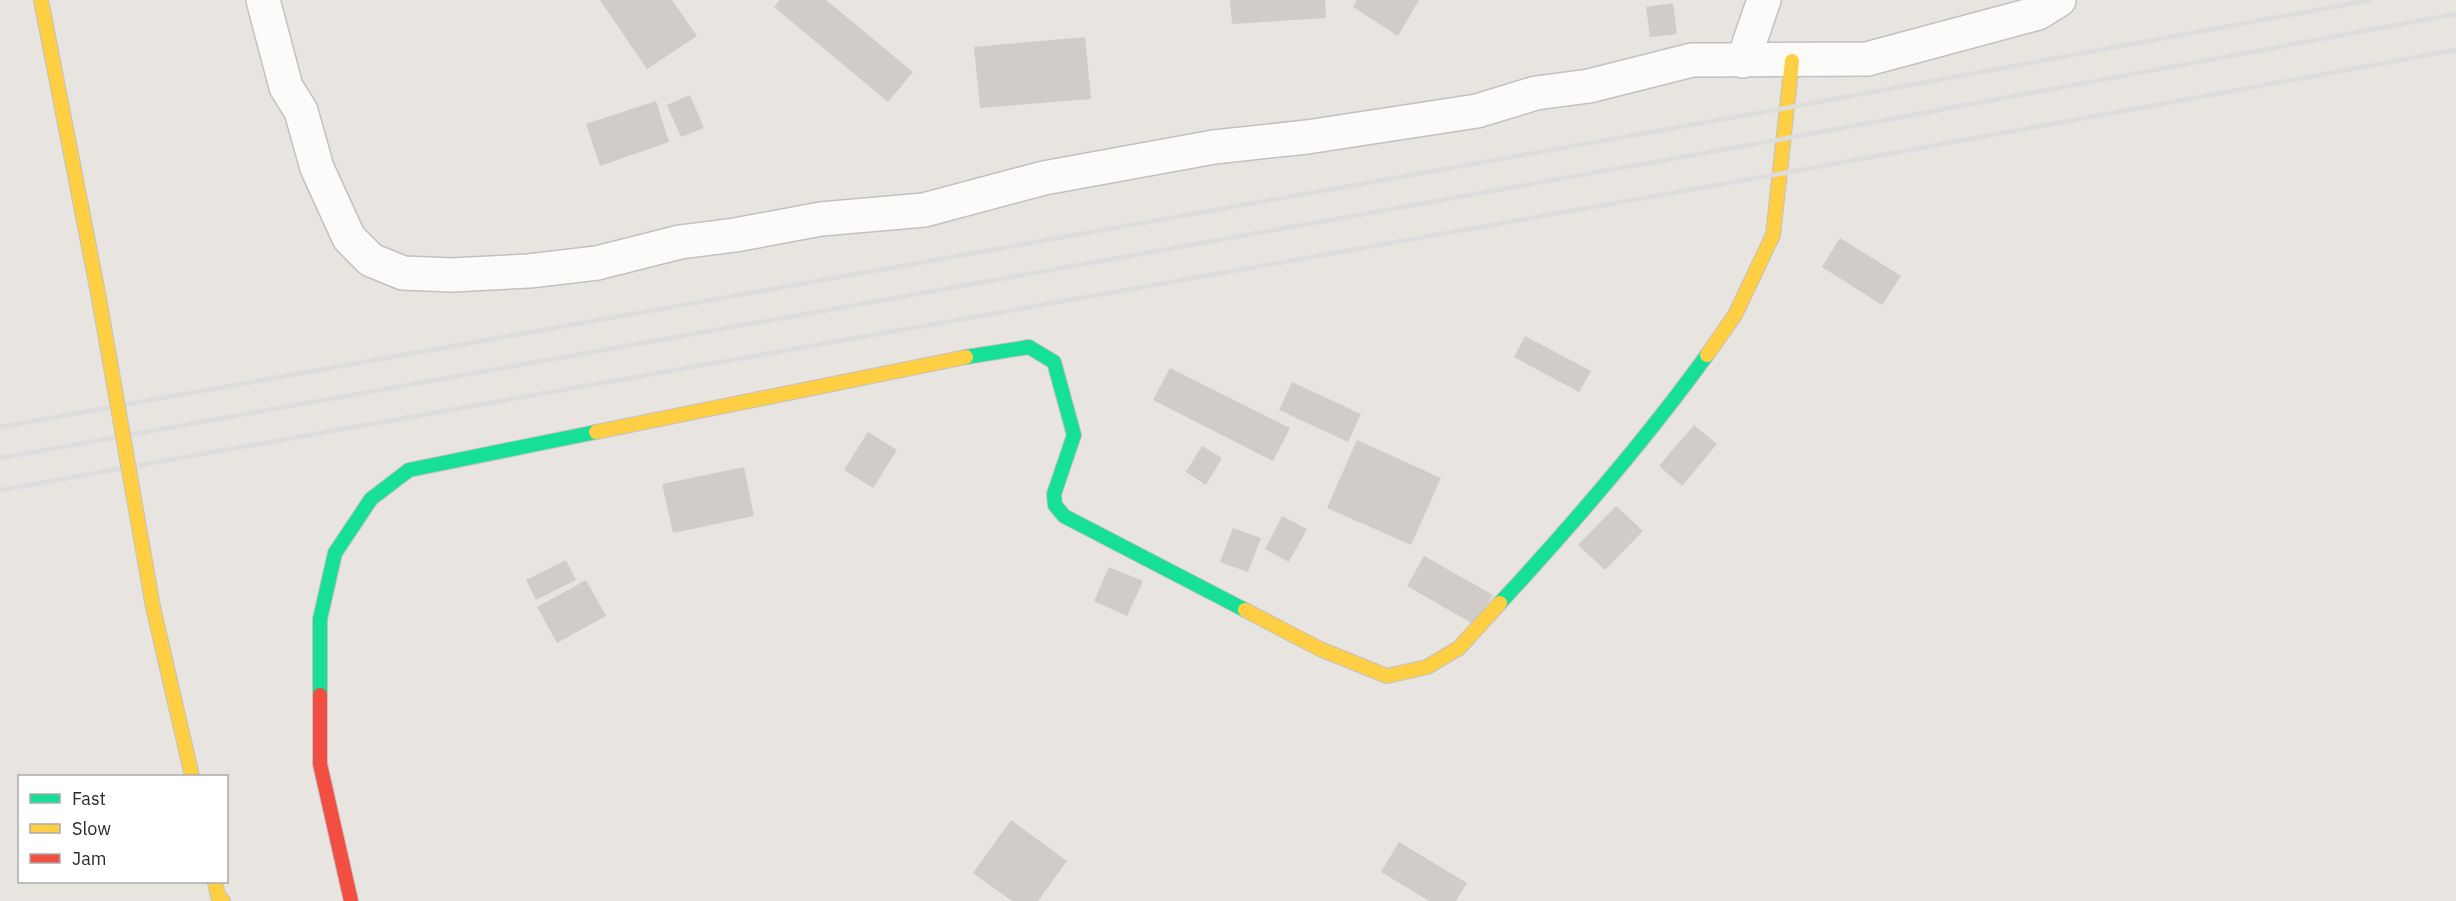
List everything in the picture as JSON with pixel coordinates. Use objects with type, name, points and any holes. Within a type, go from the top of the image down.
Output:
[{"type":"main road","points":[[40,0],[98,293],[153,607],[192,775]]},
{"type":"main road","points":[[351,901],[320,764],[320,619],[335,553],[371,499],[409,470],[1002,350],[1029,347],[1054,362],[1074,435],[1054,494],[1054,505],[1064,516],[1320,649],[1387,676],[1427,667],[1459,648],[1561,537],[1680,392],[1735,315],[1773,235],[1792,61]]},
{"type":"main road","points":[[215,883],[219,899]]},
{"type":"street","points":[[1743,61],[1764,0]]},
{"type":"street","points":[[266,2],[286,87],[301,111],[317,168],[349,238],[371,260],[403,273],[452,275],[529,271],[597,263],[680,242],[735,235],[820,219],[924,210],[1044,178],[1214,147],[1307,137],[1477,111],[1536,93],[1600,83],[1692,60],[1867,59],[2038,13],[2059,0]]},
{"type":"building","points":[[600,0],[672,0],[697,36],[647,69]]},
{"type":"building","points":[[780,0],[826,0],[913,72],[888,102],[774,7]]},
{"type":"building","points":[[1230,0],[1325,0],[1326,18],[1232,24]]},
{"type":"building","points":[[1357,0],[1419,0],[1398,36],[1353,7]]},
{"type":"building","points":[[1673,3],[1677,34],[1650,37],[1646,7]]},
{"type":"building","points":[[1085,37],[1091,99],[980,108],[974,47]]},
{"type":"building","points":[[690,95],[704,128],[681,137],[667,105]]},
{"type":"building","points":[[656,101],[669,142],[600,166],[586,124]]},
{"type":"building","points":[[1840,238],[1901,276],[1882,305],[1822,267]]},
{"type":"building","points":[[1525,336],[1591,371],[1579,392],[1514,357]]},
{"type":"building","points":[[1170,368],[1290,428],[1273,461],[1153,400]]},
{"type":"building","points":[[1292,382],[1361,414],[1348,442],[1279,410]]},
{"type":"building","points":[[1694,425],[1717,444],[1682,486],[1659,466]]},
{"type":"building","points":[[868,432],[897,450],[873,488],[844,470]]},
{"type":"building","points":[[1357,440],[1441,478],[1411,545],[1327,508]]},
{"type":"building","points":[[1202,446],[1222,458],[1206,485],[1186,472]]},
{"type":"building","points":[[744,467],[754,516],[673,533],[662,484]]},
{"type":"building","points":[[1616,506],[1643,531],[1605,570],[1578,545]]},
{"type":"building","points":[[1282,516],[1307,529],[1289,562],[1265,549]]},
{"type":"building","points":[[1233,528],[1261,538],[1248,572],[1220,562]]},
{"type":"building","points":[[1424,556],[1493,595],[1475,625],[1407,586]]},
{"type":"building","points":[[566,560],[576,580],[536,600],[526,580]]},
{"type":"building","points":[[1109,567],[1143,581],[1127,616],[1094,601]]},
{"type":"building","points":[[586,580],[606,616],[557,643],[537,607]]},
{"type":"building","points":[[1011,820],[1067,861],[1038,901],[1012,901],[973,873]]},
{"type":"building","points":[[1399,842],[1467,883],[1456,901],[1429,901],[1381,872]]},
{"type":"railway","points":[[0,427],[1786,108],[2371,0]]},
{"type":"railway","points":[[0,458],[1783,139],[2456,14]]},
{"type":"railway","points":[[0,490],[1779,174],[2456,50]]},
{"type":"traffic: fast","points":[[966,357],[1029,347],[1054,362],[1074,435],[1054,494],[1055,505],[1064,516],[1245,610]]},
{"type":"traffic: fast","points":[[1500,603],[1607,482],[1707,355]]},
{"type":"traffic: fast","points":[[320,695],[320,619],[335,553],[371,499],[409,470],[596,432]]},
{"type":"traffic: slow","points":[[41,0],[98,293]]},
{"type":"traffic: slow","points":[[1707,355],[1735,315],[1773,235],[1792,61]]},
{"type":"traffic: slow","points":[[98,293],[153,607]]},
{"type":"traffic: slow","points":[[596,432],[966,357]]},
{"type":"traffic: slow","points":[[1245,610],[1320,649],[1387,676],[1427,667],[1459,648],[1500,603]]},
{"type":"traffic: slow","points":[[153,607],[192,775]]},
{"type":"traffic: slow","points":[[215,883],[218,896],[223,901]]},
{"type":"traffic: jam","points":[[320,695],[320,764],[351,901]]}]
